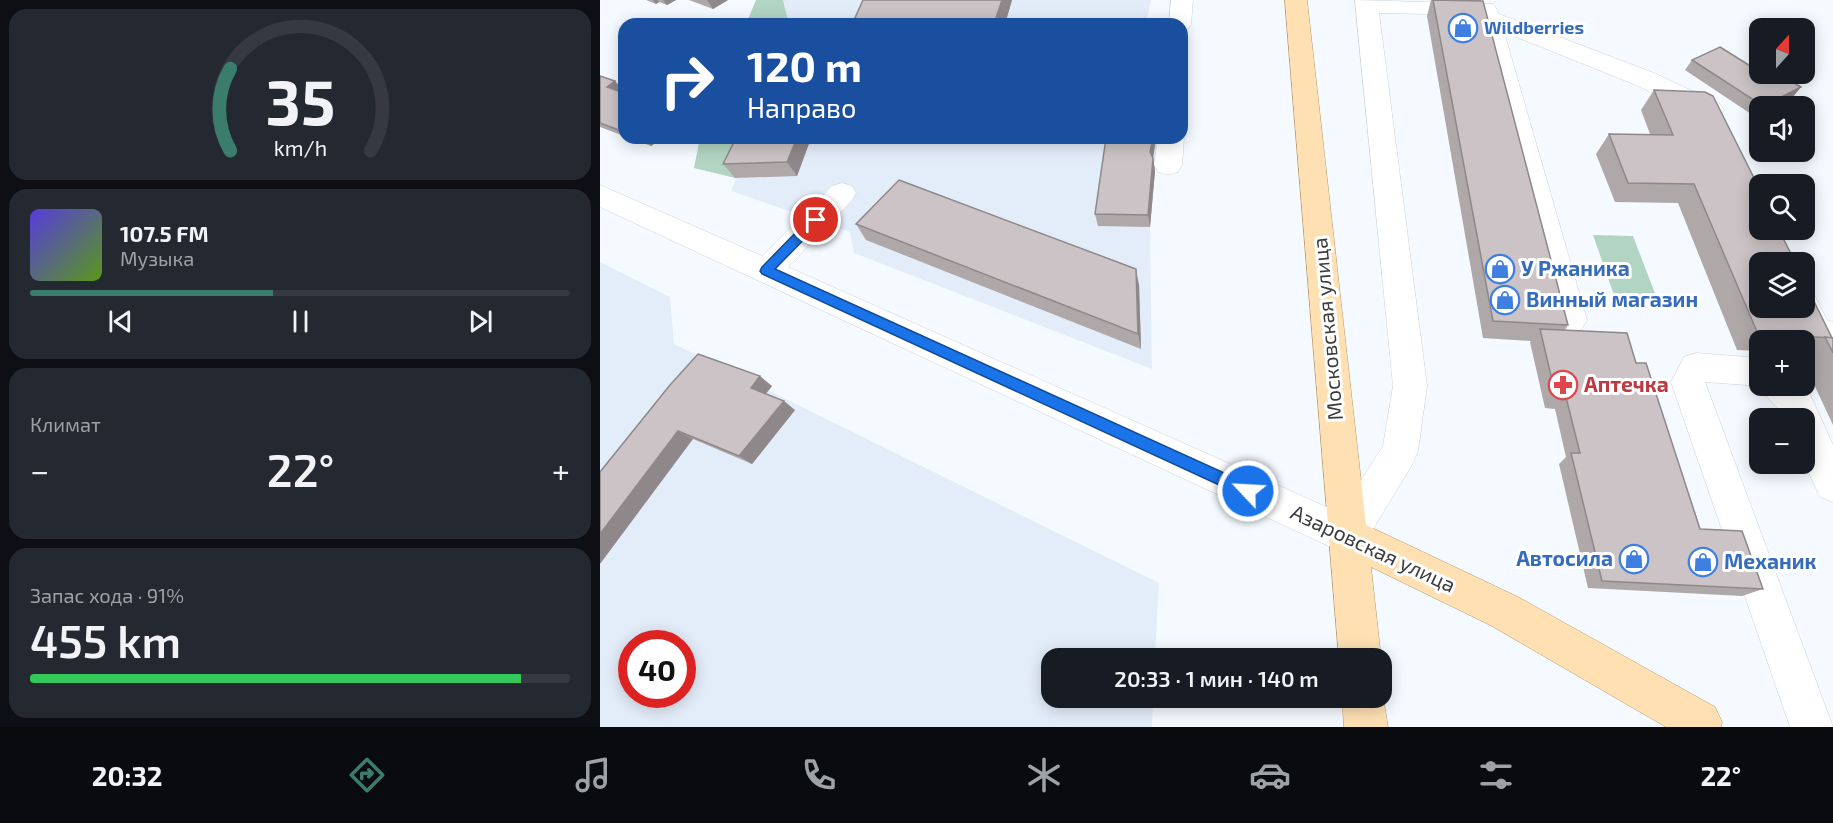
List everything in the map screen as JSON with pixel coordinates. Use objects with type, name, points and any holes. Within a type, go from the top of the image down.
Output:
[{"type":"main road","name":"Московская улица","points":[[1296,0],[1359,648]]},
{"type":"main road","name":"Азаровская улица","points":[[1348,536],[1504,611],[1703,725]]},
{"type":"main road","points":[[1364,708],[1366,727]]},
{"type":"street","points":[[1180,18],[1182,0]]},
{"type":"street","points":[[1348,536],[1400,451],[1410,386],[1366,3],[1486,9],[1711,110],[1720,131]]},
{"type":"street","points":[[1486,9],[1570,320]]},
{"type":"street","points":[[1168,165],[1170,144]]},
{"type":"street","points":[[766,271],[842,193]]},
{"type":"street","name":"Азаровская улица","points":[[600,195],[1348,536]]},
{"type":"street","points":[[1810,318],[1816,329],[1833,335]]},
{"type":"street","points":[[1749,371],[1696,367],[1688,382],[1812,727]]},
{"type":"street","points":[[1790,396],[1799,408]]},
{"type":"street","points":[[1815,445],[1833,485]]},
{"type":"shaded area","points":[[783,0],[1151,0],[1147,18],[788,18]]},
{"type":"shaded area","points":[[751,144],[1157,144],[1150,227],[1152,369],[854,253],[850,232],[731,191]]},
{"type":"shaded area","points":[[600,262],[670,297],[674,344],[1159,583],[1156,648],[1041,648],[1041,708],[1153,708],[1152,727],[600,727]]},
{"type":"green space","points":[[756,0],[783,0],[788,18],[748,18]]},
{"type":"green space","points":[[699,144],[750,144],[735,178],[694,168]]},
{"type":"green space","points":[[1593,235],[1633,236],[1656,296],[1614,295]]},
{"type":"building","points":[[863,0],[1002,0],[996,18],[855,18]]},
{"type":"building","points":[[1433,0],[1483,1],[1568,325],[1493,321]]},
{"type":"building","points":[[1720,47],[1749,65],[1749,84],[1796,84],[1801,87],[1783,96],[1749,97],[1692,60]]},
{"type":"building","points":[[600,76],[615,81],[607,87],[618,91],[618,130],[600,123]]},
{"type":"building","points":[[1654,90],[1705,92],[1713,96],[1752,174],[1749,174],[1749,240],[1784,240],[1790,252],[1749,252],[1749,313],[1694,184],[1628,183],[1609,134],[1673,135]]},
{"type":"building","points":[[733,144],[794,144],[787,162],[723,164]]},
{"type":"building","points":[[1105,144],[1152,144],[1150,152],[1153,158],[1148,215],[1095,214]]},
{"type":"building","points":[[899,180],[1136,269],[1138,334],[856,224]]},
{"type":"building","points":[[1815,303],[1832,338],[1815,337],[1815,330],[1756,330],[1751,318],[1815,318]]},
{"type":"building","points":[[1540,329],[1627,333],[1636,363],[1646,363],[1700,529],[1742,531],[1763,589],[1602,581],[1571,453],[1580,453],[1566,397],[1556,397]]},
{"type":"building","points":[[1825,337],[1833,338],[1833,353]]},
{"type":"building","points":[[698,354],[760,376],[751,388],[784,401],[739,456],[678,431],[600,534],[600,472]]},
{"type":"place","name":"Wildberries","points":[[1463,28]]},
{"type":"place","name":"У Ржаника","points":[[1500,269]]},
{"type":"place","name":"Винный магазин","points":[[1505,300]]},
{"type":"place","name":"Аптечка","points":[[1563,385]]},
{"type":"place","name":"Автосила","points":[[1634,559]]},
{"type":"place","name":"Механик","points":[[1703,562]]},
{"type":"route","points":[[816,220],[766,271],[1248,491]]}]
